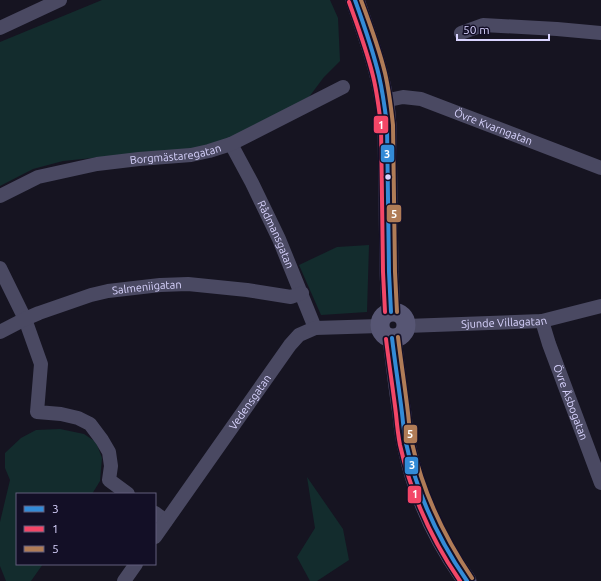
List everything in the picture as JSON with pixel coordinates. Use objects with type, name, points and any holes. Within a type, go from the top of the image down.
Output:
[{"type":"street","points":[[0,28],[60,0]]},
{"type":"street","points":[[355,0],[380,79],[384,101],[386,125],[389,272],[394,358],[406,447],[424,505],[453,562],[466,581]]},
{"type":"street","points":[[461,33],[483,25],[601,33]]},
{"type":"street","name":"Borgmästaregatan","points":[[0,196],[38,178],[97,164],[191,155],[209,151],[231,144],[343,87]]},
{"type":"street","name":"Övre Kvarngatan","points":[[384,101],[403,97],[421,99],[601,168]]},
{"type":"street","name":"Rådmansgatan","points":[[231,144],[279,239],[315,328]]},
{"type":"street","points":[[0,268],[25,320],[41,364],[37,412],[61,414],[78,418],[90,424],[109,452],[111,466],[109,480],[127,493]]},
{"type":"street","name":"Salmeniigatan","points":[[0,332],[25,320],[91,295],[115,290],[195,285],[247,290],[291,297],[302,293]]},
{"type":"street","name":"Sjunde Villagatan","points":[[392,326],[542,321],[601,306]]},
{"type":"street","name":"Övre Åsbogatan","points":[[542,321],[549,344],[598,467],[601,483]]},
{"type":"street","name":"Vedensgatan","points":[[156,534],[161,517],[299,335],[315,328],[392,326]]},
{"type":"street","points":[[124,581],[135,565]]},
{"type":"green space","points":[[102,0],[330,0],[338,18],[340,61],[324,77],[309,97],[237,137],[189,150],[63,161],[33,169],[0,186],[0,42]]},
{"type":"green space","points":[[369,245],[367,312],[321,315],[299,265],[337,247]]},
{"type":"green space","points":[[60,429],[84,434],[96,442],[102,458],[100,481],[93,493],[16,493],[16,565],[42,565],[31,581],[6,581],[0,566],[0,522],[10,480],[5,468],[5,453],[21,438],[36,430]]},
{"type":"green space","points":[[307,477],[343,529],[349,560],[317,581],[310,581],[297,557],[315,528]]},
{"type":"transit line","name":"3","points":[[355,0],[377,66],[387,125],[391,312]]},
{"type":"transit line","name":"5","points":[[361,0],[383,64],[388,86],[393,125],[397,312]]},
{"type":"transit line","name":"1","points":[[349,2],[371,67],[377,94],[381,125],[385,312]]},
{"type":"transit line","name":"5","points":[[398,337],[411,439],[422,479],[443,530],[472,578]]},
{"type":"transit line","name":"3","points":[[392,338],[405,439],[416,480],[422,498],[438,532],[467,581]]},
{"type":"transit line","name":"1","points":[[386,339],[399,441],[410,481],[423,516],[440,549],[460,581]]}]
